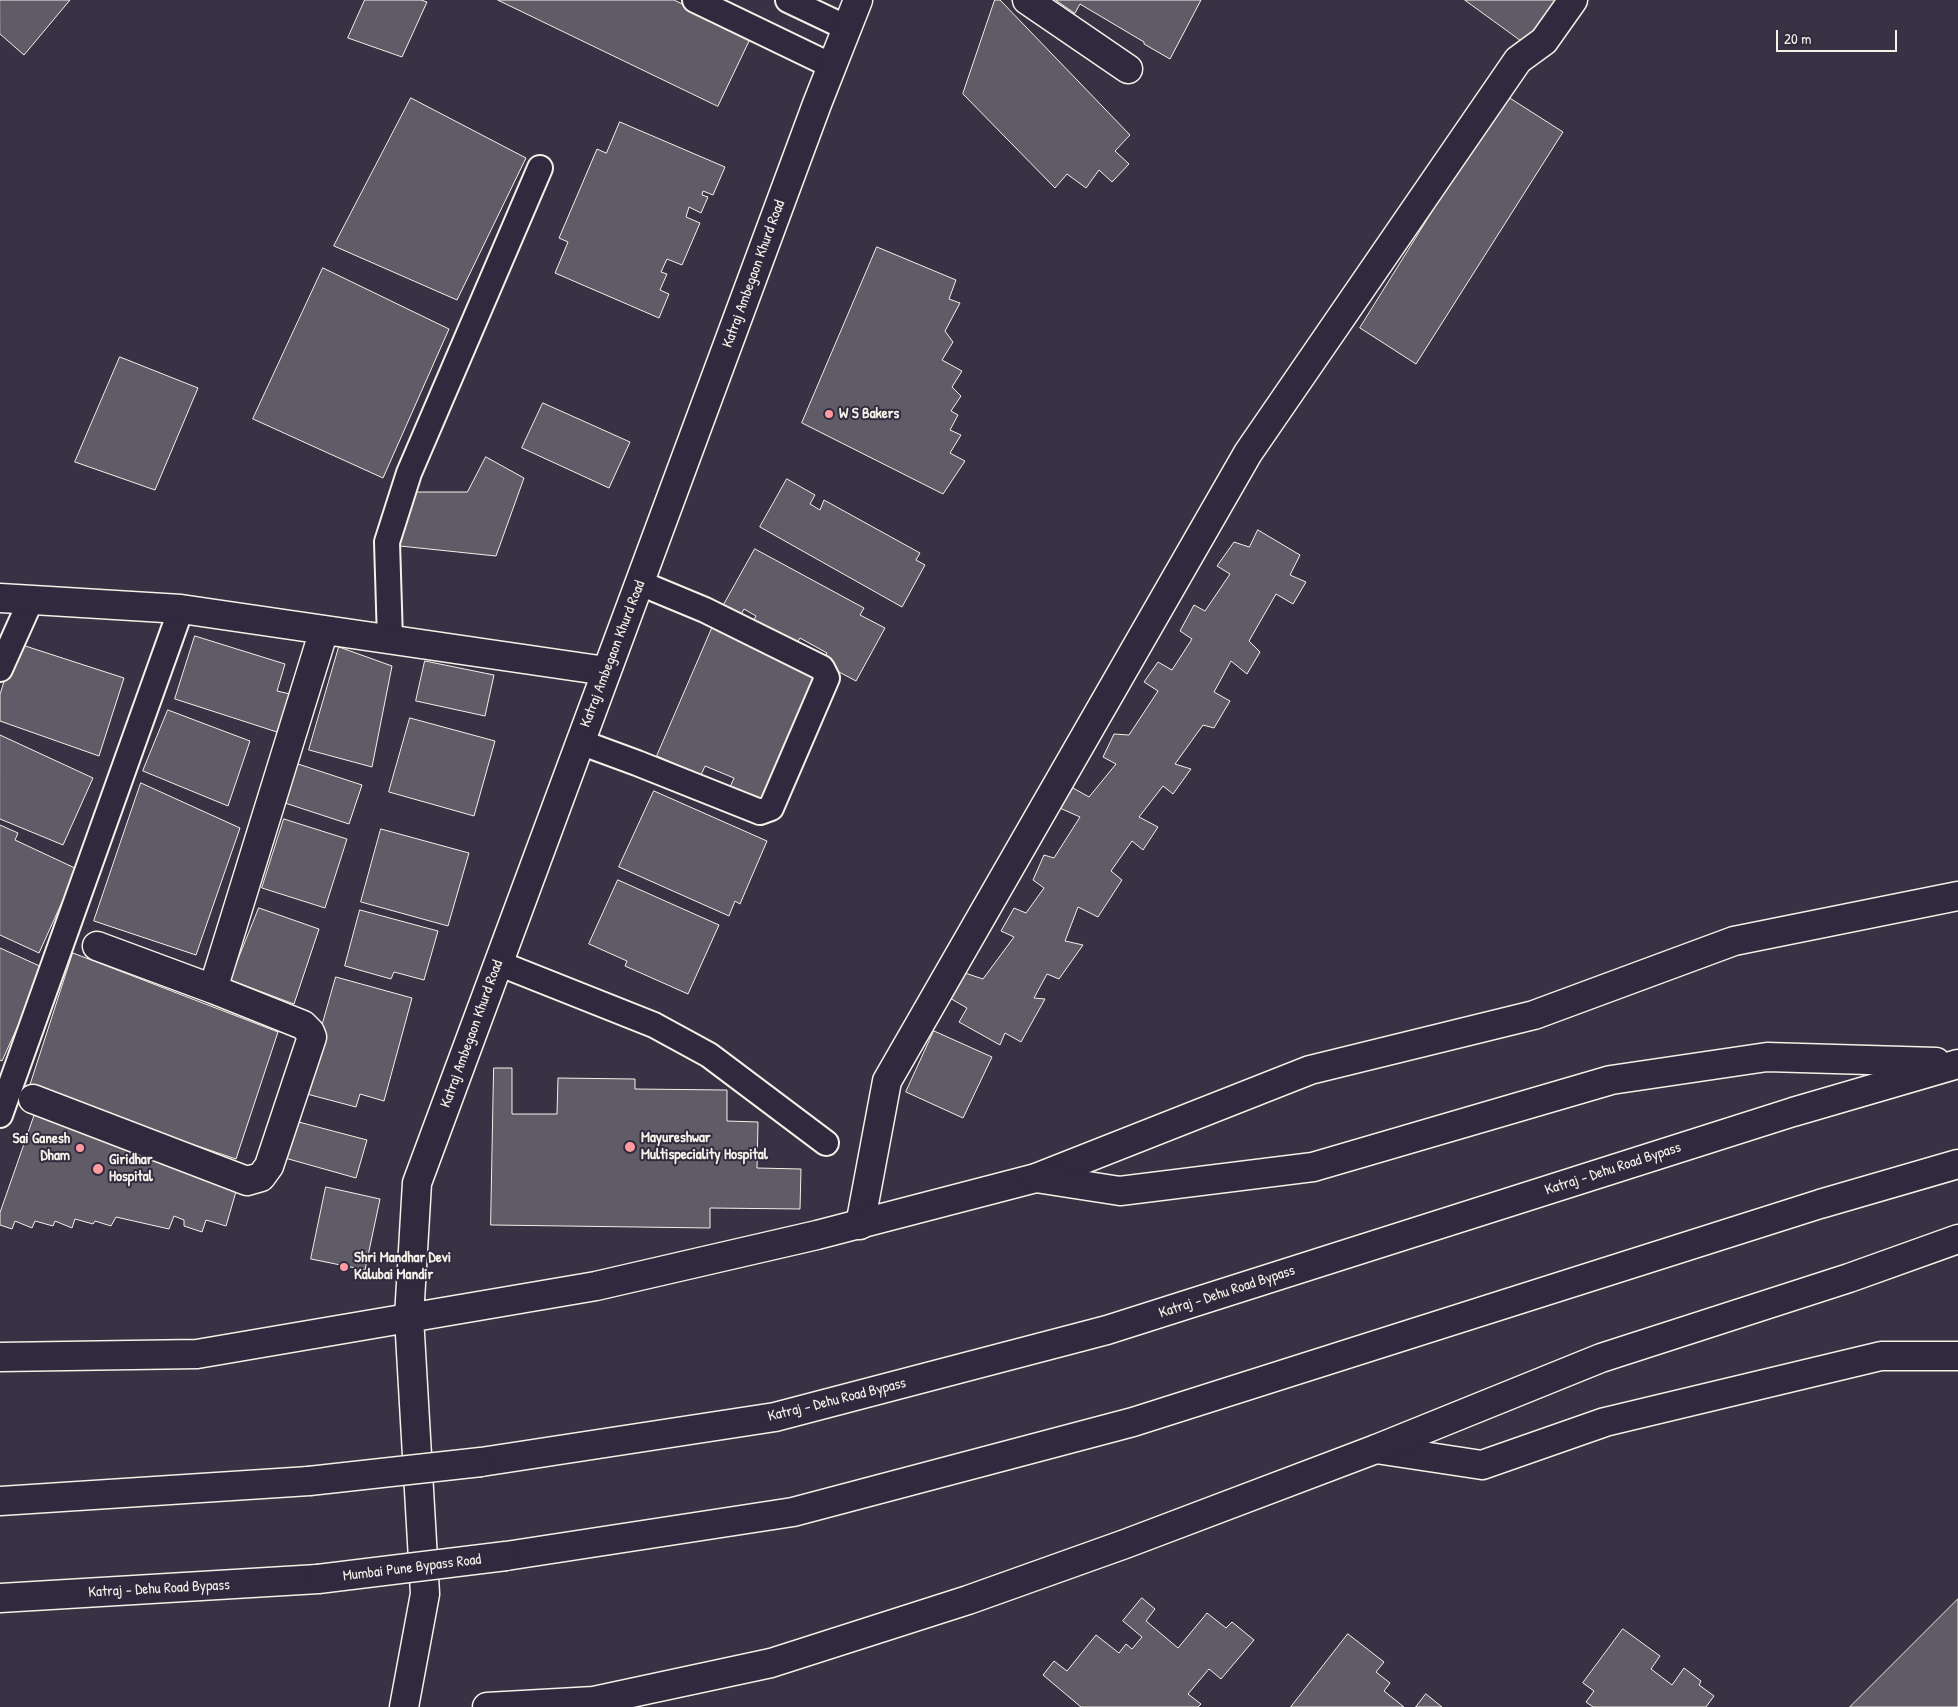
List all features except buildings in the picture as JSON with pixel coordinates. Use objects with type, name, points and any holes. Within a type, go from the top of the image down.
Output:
[{"type":"main road","name":"Katraj Ambegaon Khurd Road","points":[[404,1707],[425,1594],[409,1317],[417,1183],[606,671],[858,0]]},
{"type":"main road","points":[[1027,0],[1128,69]]},
{"type":"main road","points":[[860,1224],[887,1081],[1248,454],[1518,60],[1544,41],[1573,0]]},
{"type":"main road","points":[[0,598],[181,609],[606,671]]},
{"type":"main road","points":[[213,989],[324,630]]},
{"type":"main road","points":[[0,1356],[197,1354],[596,1286],[860,1224],[1036,1178],[1310,1070],[1534,1016],[1734,941],[1958,896]]},
{"type":"main road","points":[[33,1099],[247,1181],[261,1177],[269,1166],[312,1037],[307,1028],[213,989],[97,946]]},
{"type":"main road","points":[[1036,1178],[1120,1191],[1313,1168],[1611,1080],[1767,1057],[1958,1063]]},
{"type":"main road","name":"Katraj - Dehu Road Bypass","points":[[0,1501],[309,1480],[481,1462],[775,1417],[1107,1330],[1793,1112],[1958,1063]]},
{"type":"main road","name":"Mumbai Pune Bypass Road","points":[[318,1580],[506,1556],[793,1512],[1133,1422],[1820,1204],[1958,1164]]},
{"type":"main road","points":[[487,1707],[594,1701],[771,1663],[968,1600],[1125,1544],[1376,1450],[1601,1358],[1849,1278],[1958,1239]]},
{"type":"main road","points":[[1376,1450],[1482,1464],[1605,1422],[1881,1356],[1958,1356]]},
{"type":"main road","name":"Katraj - Dehu Road Bypass","points":[[0,1598],[318,1580]]},
{"type":"lane","points":[[695,0],[832,66]]},
{"type":"lane","points":[[788,0],[847,28]]},
{"type":"lane","points":[[390,640],[387,542],[408,473],[540,168]]},
{"type":"lane","points":[[580,742],[637,762],[760,812],[771,808],[827,678],[822,668],[705,610],[640,583]]},
{"type":"lane","points":[[0,668],[31,600]]},
{"type":"lane","points":[[0,1115],[181,609]]},
{"type":"lane","points":[[498,963],[654,1025],[693,1046],[709,1055],[826,1143]]},
{"type":"place","name":"W S Bakers","points":[[829,414]]},
{"type":"place","name":"Mayureshwar Multispeciality Hospital","points":[[630,1147]]},
{"type":"place","name":"Sai Ganesh Dham","points":[[80,1148]]},
{"type":"place","name":"Giridhar Hospital","points":[[98,1169]]},
{"type":"place","name":"Shri Mandhar Devi Kalubai Mandir","points":[[344,1267]]}]
